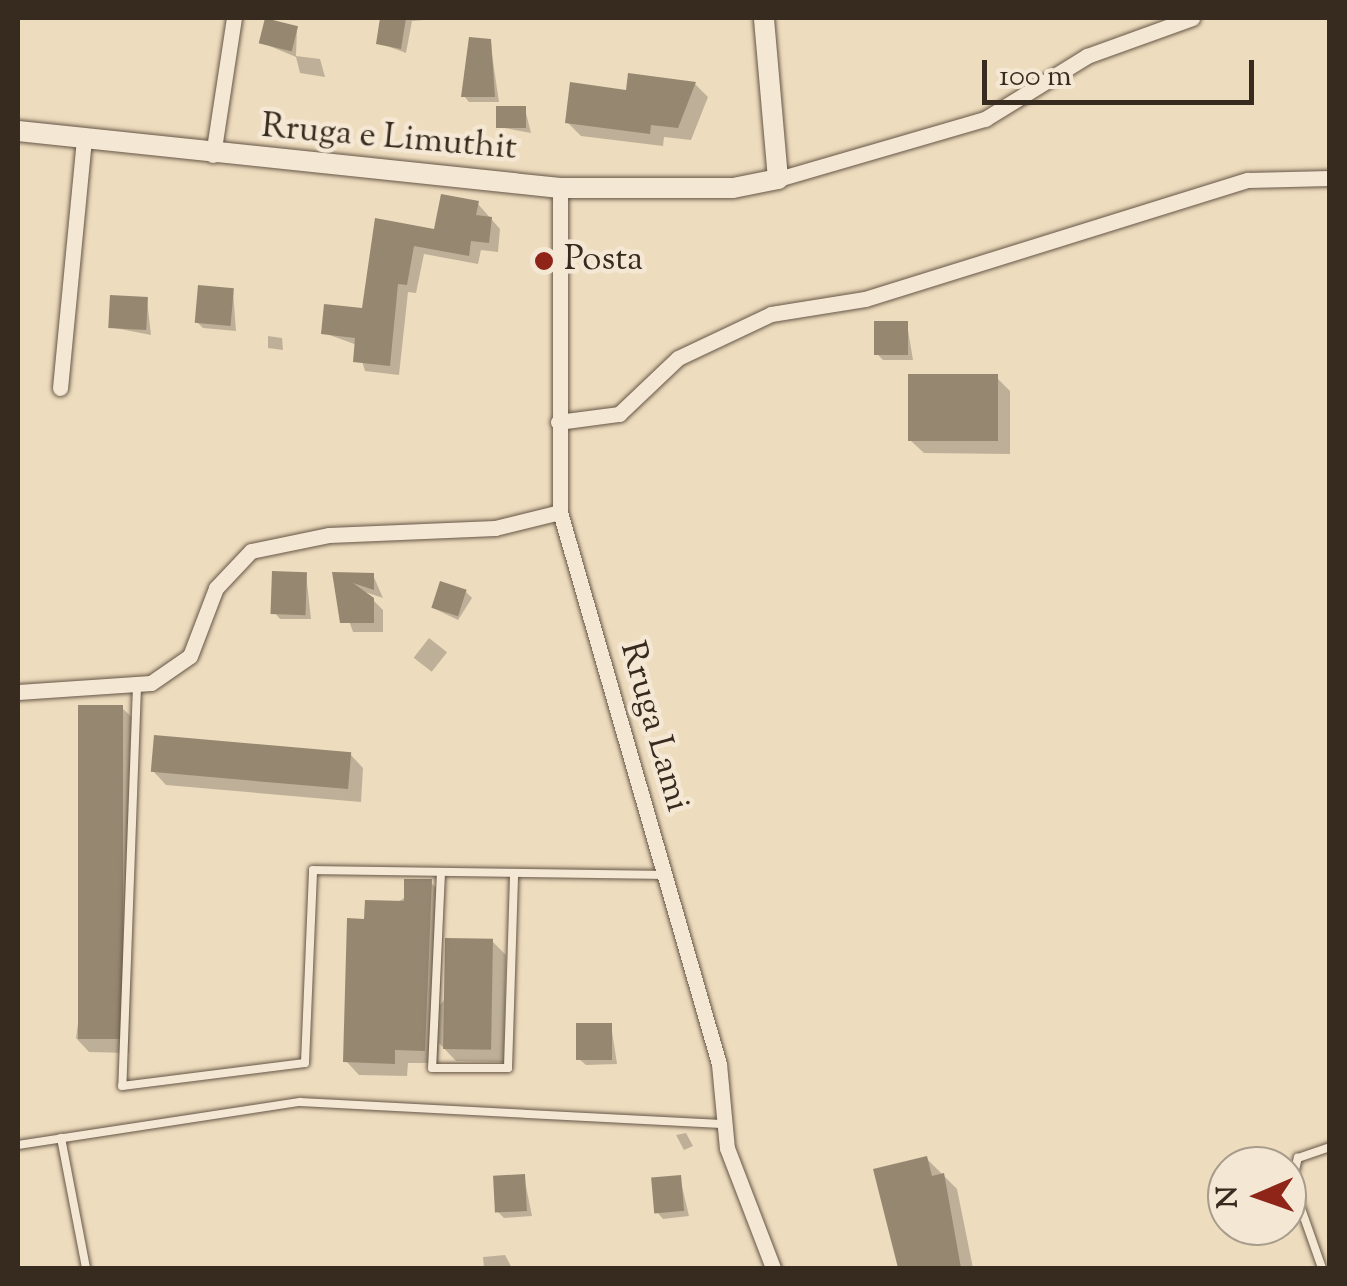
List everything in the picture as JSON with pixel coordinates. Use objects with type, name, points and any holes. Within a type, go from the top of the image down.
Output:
[{"type":"street","name":"Rruga e Limuthit","points":[[213,155],[234,18]]},
{"type":"street","points":[[764,18],[778,179],[970,125],[1087,56],[1192,18]]},
{"type":"street","name":"Rruga e Limuthit","points":[[18,132],[560,188],[702,192],[778,179]]},
{"type":"street","points":[[60,388],[84,140]]},
{"type":"street","points":[[558,422],[618,414],[678,358],[771,314],[865,299],[1248,180],[1330,178]]},
{"type":"street","name":"Rruga Lami","points":[[560,188],[560,512],[723,1090],[721,1118],[772,1268]]},
{"type":"street","points":[[18,692],[137,686],[190,656],[216,588],[251,551],[344,534],[496,528],[560,512]]},
{"type":"lane","points":[[137,686],[122,1086],[306,1062],[313,870],[665,875]]},
{"type":"lane","points":[[441,872],[432,1068],[508,1068],[514,873]]},
{"type":"lane","points":[[18,1145],[300,1102],[721,1118]]},
{"type":"lane","points":[[61,1138],[86,1268]]},
{"type":"lane","points":[[1322,1268],[1292,1183],[1298,1158],[1330,1146]]},
{"type":"building","points":[[265,18],[298,26],[292,51],[259,43]]},
{"type":"building","points":[[380,18],[406,18],[401,49],[376,44]]},
{"type":"building","points":[[469,37],[491,39],[495,97],[461,97]]},
{"type":"building","points":[[628,73],[696,82],[678,128],[651,125],[650,134],[565,123],[570,82],[626,90]]},
{"type":"building","points":[[496,106],[526,106],[526,128],[496,128]]},
{"type":"building","points":[[441,194],[479,201],[476,215],[492,217],[489,243],[471,241],[469,256],[414,246],[407,285],[398,284],[390,366],[353,362],[355,338],[321,334],[324,304],[362,308],[375,218],[434,229]]},
{"type":"building","points":[[198,285],[234,288],[231,326],[195,323]]},
{"type":"building","points":[[110,295],[148,297],[146,330],[108,328]]},
{"type":"building","points":[[874,321],[908,321],[908,355],[874,355]]},
{"type":"building","points":[[908,374],[998,374],[998,441],[908,441]]},
{"type":"building","points":[[272,571],[307,572],[305,615],[270,614]]},
{"type":"building","points":[[332,572],[374,573],[374,590],[353,583],[374,598],[374,623],[340,623]]},
{"type":"building","points":[[440,581],[467,590],[458,616],[431,608]]},
{"type":"building","points":[[78,705],[123,705],[123,1039],[78,1039]]},
{"type":"building","points":[[154,735],[351,752],[348,789],[151,772]]},
{"type":"building","points":[[404,879],[432,879],[425,1051],[395,1050],[395,1064],[343,1062],[347,918],[364,919],[365,900],[404,901]]},
{"type":"building","points":[[445,938],[493,939],[491,1050],[443,1049]]},
{"type":"building","points":[[576,1023],[612,1023],[612,1060],[576,1060]]},
{"type":"building","points":[[927,1156],[932,1176],[944,1173],[961,1268],[898,1268],[873,1169]]},
{"type":"building","points":[[525,1174],[527,1211],[495,1213],[493,1176]]},
{"type":"building","points":[[681,1175],[684,1211],[654,1213],[651,1178]]},
{"type":"place","name":"Posta","points":[[544,261]]}]
